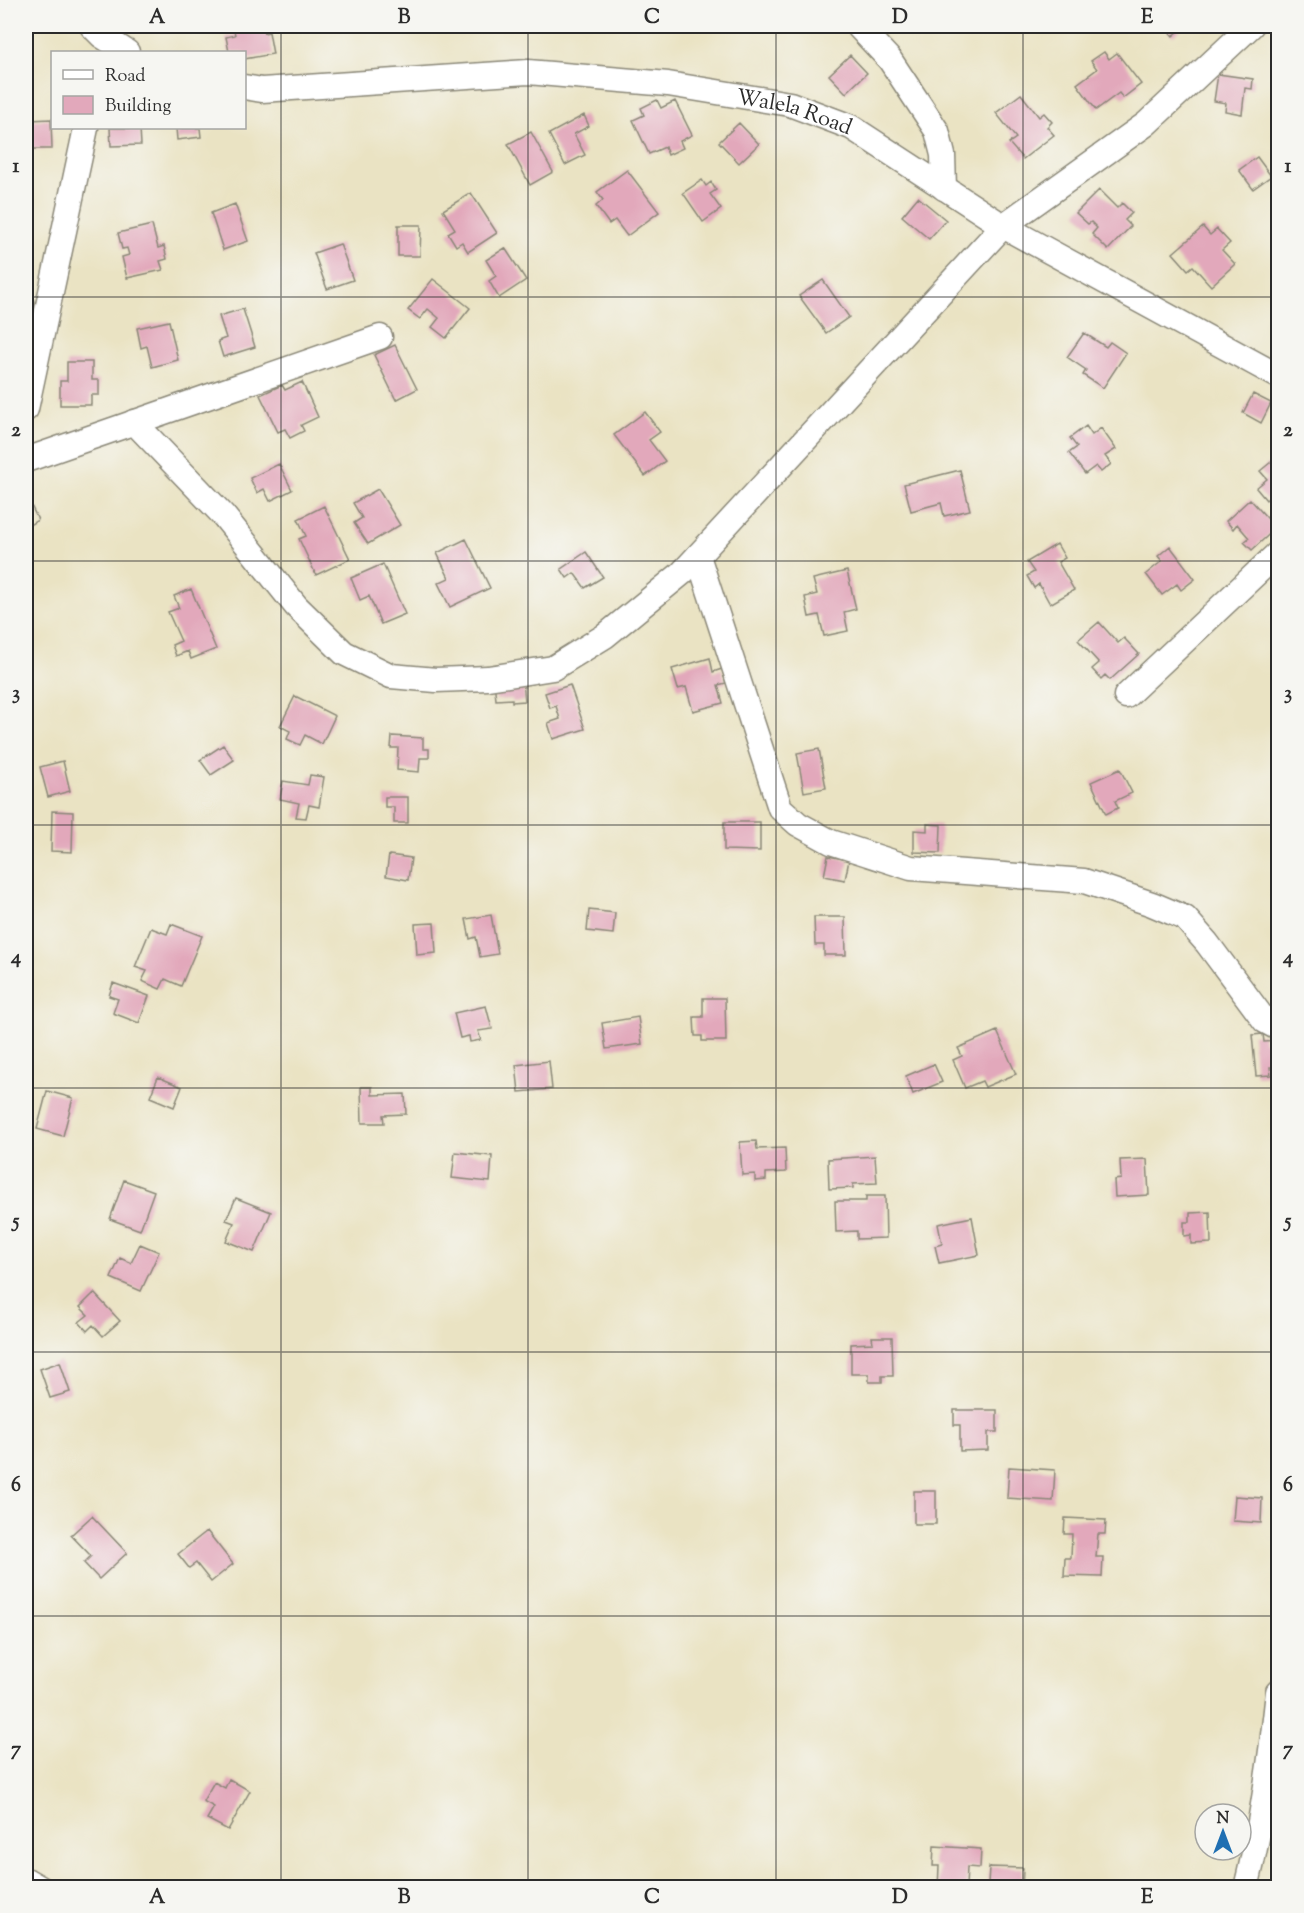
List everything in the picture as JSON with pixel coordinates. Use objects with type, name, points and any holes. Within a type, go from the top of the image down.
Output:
[{"type":"street","points":[[858,26],[890,60],[937,131],[944,155],[944,188]]},
{"type":"street","points":[[134,422],[223,515],[296,606],[344,653],[391,676],[436,680],[488,678],[554,668],[605,636],[682,573],[1002,226],[1146,124],[1251,26]]},
{"type":"street","points":[[100,35],[125,51]]},
{"type":"street","name":"Walela Road","points":[[246,87],[262,90],[528,72],[669,84],[790,104],[850,127],[1002,226],[1278,376]]},
{"type":"street","points":[[26,410],[86,129]]},
{"type":"street","points":[[26,460],[380,337]]},
{"type":"street","points":[[1126,696],[1278,553]]},
{"type":"street","points":[[698,556],[780,807],[798,824],[831,843],[911,868],[1084,881],[1185,918],[1265,1021],[1278,1028]]},
{"type":"street","points":[[1246,1887],[1271,1756],[1278,1692]]},
{"type":"street","points":[[26,1880],[40,1887]]},
{"type":"building","points":[[233,26],[262,26],[264,33],[269,32],[273,54],[246,59],[246,51],[229,51],[226,37],[235,35]]},
{"type":"building","points":[[1164,26],[1185,26],[1173,36]]},
{"type":"building","points":[[1104,52],[1109,59],[1117,53],[1141,84],[1123,98],[1119,93],[1096,110],[1077,84],[1097,69],[1091,61]]},
{"type":"building","points":[[850,55],[867,73],[846,93],[829,75]]},
{"type":"building","points":[[1218,74],[1253,79],[1252,89],[1245,88],[1242,114],[1225,111],[1226,103],[1214,101]]},
{"type":"building","points":[[1021,94],[1039,117],[1044,113],[1052,122],[1047,127],[1054,135],[1023,159],[1009,143],[1016,138],[996,113]]},
{"type":"building","points":[[657,100],[661,108],[675,101],[692,135],[680,141],[683,148],[668,155],[665,147],[649,154],[633,120],[644,115],[641,108]]},
{"type":"building","points":[[584,115],[589,126],[574,134],[585,155],[565,165],[549,134]]},
{"type":"building","points":[[51,119],[52,149],[30,149],[30,120]]},
{"type":"building","points":[[739,123],[759,144],[739,163],[719,142]]},
{"type":"building","points":[[110,129],[140,129],[141,145],[111,146]]},
{"type":"building","points":[[176,129],[200,129],[201,137],[177,140]]},
{"type":"building","points":[[531,132],[553,172],[530,185],[508,144]]},
{"type":"building","points":[[1257,157],[1271,176],[1253,189],[1239,170]]},
{"type":"building","points":[[627,170],[659,212],[627,236],[615,220],[609,224],[596,206],[603,200],[597,192]]},
{"type":"building","points":[[702,180],[706,186],[711,182],[716,190],[710,194],[721,209],[703,222],[683,193]]},
{"type":"building","points":[[1099,190],[1117,208],[1122,203],[1132,213],[1125,220],[1131,226],[1108,250],[1092,234],[1097,228],[1091,222],[1088,224],[1076,213]]},
{"type":"building","points":[[471,193],[497,233],[468,252],[462,242],[456,246],[448,233],[455,229],[443,210]]},
{"type":"building","points":[[918,197],[946,220],[929,239],[902,216]]},
{"type":"building","points":[[235,204],[248,241],[223,250],[211,213]]},
{"type":"building","points":[[152,225],[158,248],[164,246],[167,259],[160,261],[163,270],[127,278],[122,257],[129,255],[127,248],[122,249],[118,233]]},
{"type":"building","points":[[398,225],[421,225],[420,256],[398,256]]},
{"type":"building","points":[[1203,227],[1210,235],[1217,229],[1230,243],[1222,250],[1235,264],[1211,286],[1193,266],[1188,270],[1173,253]]},
{"type":"building","points":[[340,244],[353,280],[327,289],[314,253]]},
{"type":"building","points":[[505,248],[526,280],[499,298],[489,281],[496,276],[486,260]]},
{"type":"building","points":[[433,279],[470,308],[446,338],[432,327],[439,318],[428,309],[420,319],[408,310]]},
{"type":"building","points":[[823,280],[849,317],[826,333],[799,296]]},
{"type":"building","points":[[243,309],[255,347],[223,357],[218,341],[226,338],[219,316]]},
{"type":"building","points":[[169,321],[178,360],[152,367],[147,346],[141,348],[137,328]]},
{"type":"building","points":[[1084,333],[1106,347],[1110,342],[1126,353],[1103,388],[1083,375],[1086,370],[1067,357]]},
{"type":"building","points":[[395,345],[417,389],[396,400],[374,355]]},
{"type":"building","points":[[67,362],[92,362],[92,380],[99,380],[99,395],[91,395],[91,405],[60,405],[60,381],[67,381]]},
{"type":"building","points":[[302,382],[318,417],[301,425],[304,431],[290,438],[285,429],[278,432],[260,395],[282,385],[285,390]]},
{"type":"building","points":[[1253,394],[1271,403],[1261,423],[1243,413]]},
{"type":"building","points":[[645,412],[660,432],[649,440],[665,461],[645,476],[614,435]]},
{"type":"building","points":[[1086,426],[1092,435],[1101,428],[1116,449],[1105,456],[1111,464],[1101,472],[1096,466],[1085,474],[1069,453],[1077,447],[1070,438]]},
{"type":"building","points":[[1271,462],[1278,472],[1278,489],[1266,500],[1256,488],[1267,479],[1260,471]]},
{"type":"building","points":[[279,464],[292,490],[270,501],[264,489],[257,493],[250,478]]},
{"type":"building","points":[[960,470],[970,510],[944,516],[941,503],[911,511],[904,484]]},
{"type":"building","points":[[378,489],[400,525],[368,544],[354,523],[362,518],[353,503]]},
{"type":"building","points":[[26,495],[38,520],[26,527]]},
{"type":"building","points":[[1250,499],[1276,528],[1252,550],[1244,542],[1249,538],[1237,524],[1233,529],[1226,521]]},
{"type":"building","points":[[324,506],[350,559],[316,575],[299,539],[306,536],[298,519]]},
{"type":"building","points":[[466,539],[490,588],[450,607],[438,583],[449,578],[437,553]]},
{"type":"building","points":[[1057,544],[1065,558],[1058,562],[1074,590],[1050,604],[1039,584],[1034,588],[1027,576],[1034,572],[1027,562]]},
{"type":"building","points":[[1170,546],[1195,579],[1181,590],[1177,584],[1162,595],[1146,574],[1162,561],[1158,556]]},
{"type":"building","points":[[586,552],[603,577],[585,588],[574,573],[567,578],[561,569]]},
{"type":"building","points":[[383,564],[405,614],[381,624],[369,596],[360,600],[351,578]]},
{"type":"building","points":[[847,571],[856,609],[844,612],[848,631],[824,636],[819,615],[809,617],[805,597],[817,594],[813,579]]},
{"type":"building","points":[[191,589],[216,649],[191,659],[188,651],[176,656],[172,645],[181,641],[168,612],[179,608],[174,596]]},
{"type":"building","points":[[1099,622],[1118,643],[1124,638],[1139,654],[1110,680],[1105,675],[1101,679],[1092,669],[1099,663],[1078,640]]},
{"type":"building","points":[[710,658],[713,672],[722,669],[726,683],[718,685],[723,703],[693,711],[686,687],[678,689],[672,669]]},
{"type":"building","points":[[523,679],[525,701],[496,700],[494,681]]},
{"type":"building","points":[[570,685],[585,729],[553,739],[548,723],[560,719],[556,706],[550,708],[545,693]]},
{"type":"building","points":[[295,696],[335,716],[322,744],[305,735],[300,745],[287,739],[290,731],[280,726]]},
{"type":"building","points":[[392,736],[423,738],[423,749],[429,749],[429,758],[420,758],[419,772],[397,770],[398,748],[391,748]]},
{"type":"building","points":[[223,745],[234,760],[211,775],[200,760]]},
{"type":"building","points":[[819,749],[826,788],[804,792],[797,753]]},
{"type":"building","points":[[63,761],[70,791],[48,797],[40,767]]},
{"type":"building","points":[[1120,769],[1132,793],[1115,801],[1118,808],[1106,814],[1091,782]]},
{"type":"building","points":[[310,775],[324,777],[319,807],[309,805],[306,818],[296,817],[299,803],[280,799],[283,781],[308,785]]},
{"type":"building","points":[[385,797],[408,797],[408,823],[394,823],[394,807],[385,807]]},
{"type":"building","points":[[52,811],[73,812],[72,852],[51,851]]},
{"type":"building","points":[[724,822],[760,822],[760,851],[724,850]]},
{"type":"building","points":[[927,824],[941,825],[940,853],[914,852],[914,830],[927,831]]},
{"type":"building","points":[[389,855],[411,858],[408,880],[386,876]]},
{"type":"building","points":[[828,856],[849,860],[845,880],[824,876]]},
{"type":"building","points":[[589,910],[615,913],[613,934],[587,931]]},
{"type":"building","points":[[491,915],[498,954],[480,957],[476,937],[470,939],[466,919]]},
{"type":"building","points":[[814,917],[845,917],[846,955],[824,955],[824,945],[815,945]]},
{"type":"building","points":[[434,923],[436,953],[417,955],[415,924]]},
{"type":"building","points":[[171,924],[202,936],[181,986],[165,979],[160,989],[142,981],[147,971],[135,967],[151,928],[167,934]]},
{"type":"building","points":[[113,983],[149,996],[139,1023],[113,1013],[118,999],[109,996]]},
{"type":"building","points":[[703,998],[725,998],[726,1041],[702,1041],[702,1036],[695,1036],[694,1017],[703,1017]]},
{"type":"building","points":[[486,1006],[492,1029],[478,1031],[481,1040],[470,1042],[469,1036],[460,1038],[454,1013]]},
{"type":"building","points":[[638,1017],[642,1044],[606,1049],[602,1023]]},
{"type":"building","points":[[997,1031],[1016,1074],[985,1087],[982,1081],[965,1088],[953,1060],[962,1056],[958,1048]]},
{"type":"building","points":[[1263,1034],[1264,1042],[1278,1041],[1278,1067],[1270,1067],[1271,1075],[1256,1076],[1252,1035]]},
{"type":"building","points":[[549,1061],[552,1089],[519,1092],[516,1065]]},
{"type":"building","points":[[934,1064],[942,1082],[913,1094],[906,1076]]},
{"type":"building","points":[[158,1077],[182,1087],[174,1107],[150,1097]]},
{"type":"building","points":[[361,1087],[372,1087],[372,1095],[405,1094],[406,1114],[383,1115],[384,1123],[362,1123]]},
{"type":"building","points":[[47,1091],[73,1098],[63,1136],[37,1129]]},
{"type":"building","points":[[756,1141],[757,1149],[785,1148],[786,1172],[766,1173],[766,1180],[755,1181],[755,1174],[742,1175],[740,1142]]},
{"type":"building","points":[[455,1152],[492,1156],[490,1182],[452,1178]]},
{"type":"building","points":[[875,1156],[877,1183],[853,1184],[853,1188],[829,1189],[828,1159]]},
{"type":"building","points":[[1147,1159],[1149,1195],[1115,1197],[1114,1180],[1121,1179],[1120,1160]]},
{"type":"building","points":[[124,1180],[154,1191],[140,1230],[110,1219]]},
{"type":"building","points":[[866,1196],[885,1196],[886,1238],[857,1239],[857,1231],[836,1232],[835,1201],[866,1201]]},
{"type":"building","points":[[236,1198],[271,1212],[254,1252],[226,1241],[234,1223],[226,1220]]},
{"type":"building","points":[[1210,1212],[1211,1243],[1191,1244],[1191,1235],[1184,1236],[1184,1222],[1190,1222],[1190,1213]]},
{"type":"building","points":[[972,1217],[979,1255],[939,1263],[935,1246],[942,1244],[938,1224]]},
{"type":"building","points":[[140,1244],[159,1252],[141,1291],[111,1278],[120,1258],[131,1263]]},
{"type":"building","points":[[94,1293],[120,1321],[103,1336],[93,1325],[87,1331],[79,1322],[88,1315],[80,1307]]},
{"type":"building","points":[[872,1337],[892,1337],[893,1376],[882,1376],[882,1382],[869,1382],[869,1374],[851,1374],[851,1344],[873,1343]]},
{"type":"building","points":[[60,1362],[70,1392],[50,1398],[40,1369]]},
{"type":"building","points":[[954,1410],[997,1410],[997,1432],[988,1432],[988,1450],[960,1451],[960,1425],[954,1425]]},
{"type":"building","points":[[1009,1467],[1055,1470],[1053,1501],[1007,1498]]},
{"type":"building","points":[[914,1491],[936,1491],[936,1524],[914,1524]]},
{"type":"building","points":[[1235,1496],[1262,1498],[1261,1523],[1233,1521]]},
{"type":"building","points":[[92,1516],[127,1553],[99,1579],[84,1563],[91,1556],[71,1535]]},
{"type":"building","points":[[1065,1518],[1106,1520],[1105,1534],[1098,1534],[1096,1557],[1103,1557],[1102,1577],[1064,1576],[1065,1558],[1071,1558],[1072,1534],[1064,1534]]},
{"type":"building","points":[[207,1531],[233,1564],[211,1582],[196,1563],[189,1568],[178,1554]]},
{"type":"building","points":[[229,1779],[250,1791],[228,1830],[207,1819],[214,1807],[203,1801],[214,1782],[225,1788]]},
{"type":"building","points":[[934,1846],[981,1849],[980,1868],[967,1867],[966,1888],[938,1888],[939,1866],[933,1866]]},
{"type":"building","points":[[989,1867],[1023,1868],[1022,1888],[995,1888],[995,1884],[988,1884]]},
{"type":"building","points":[[247,1882],[258,1888],[245,1888]]}]
